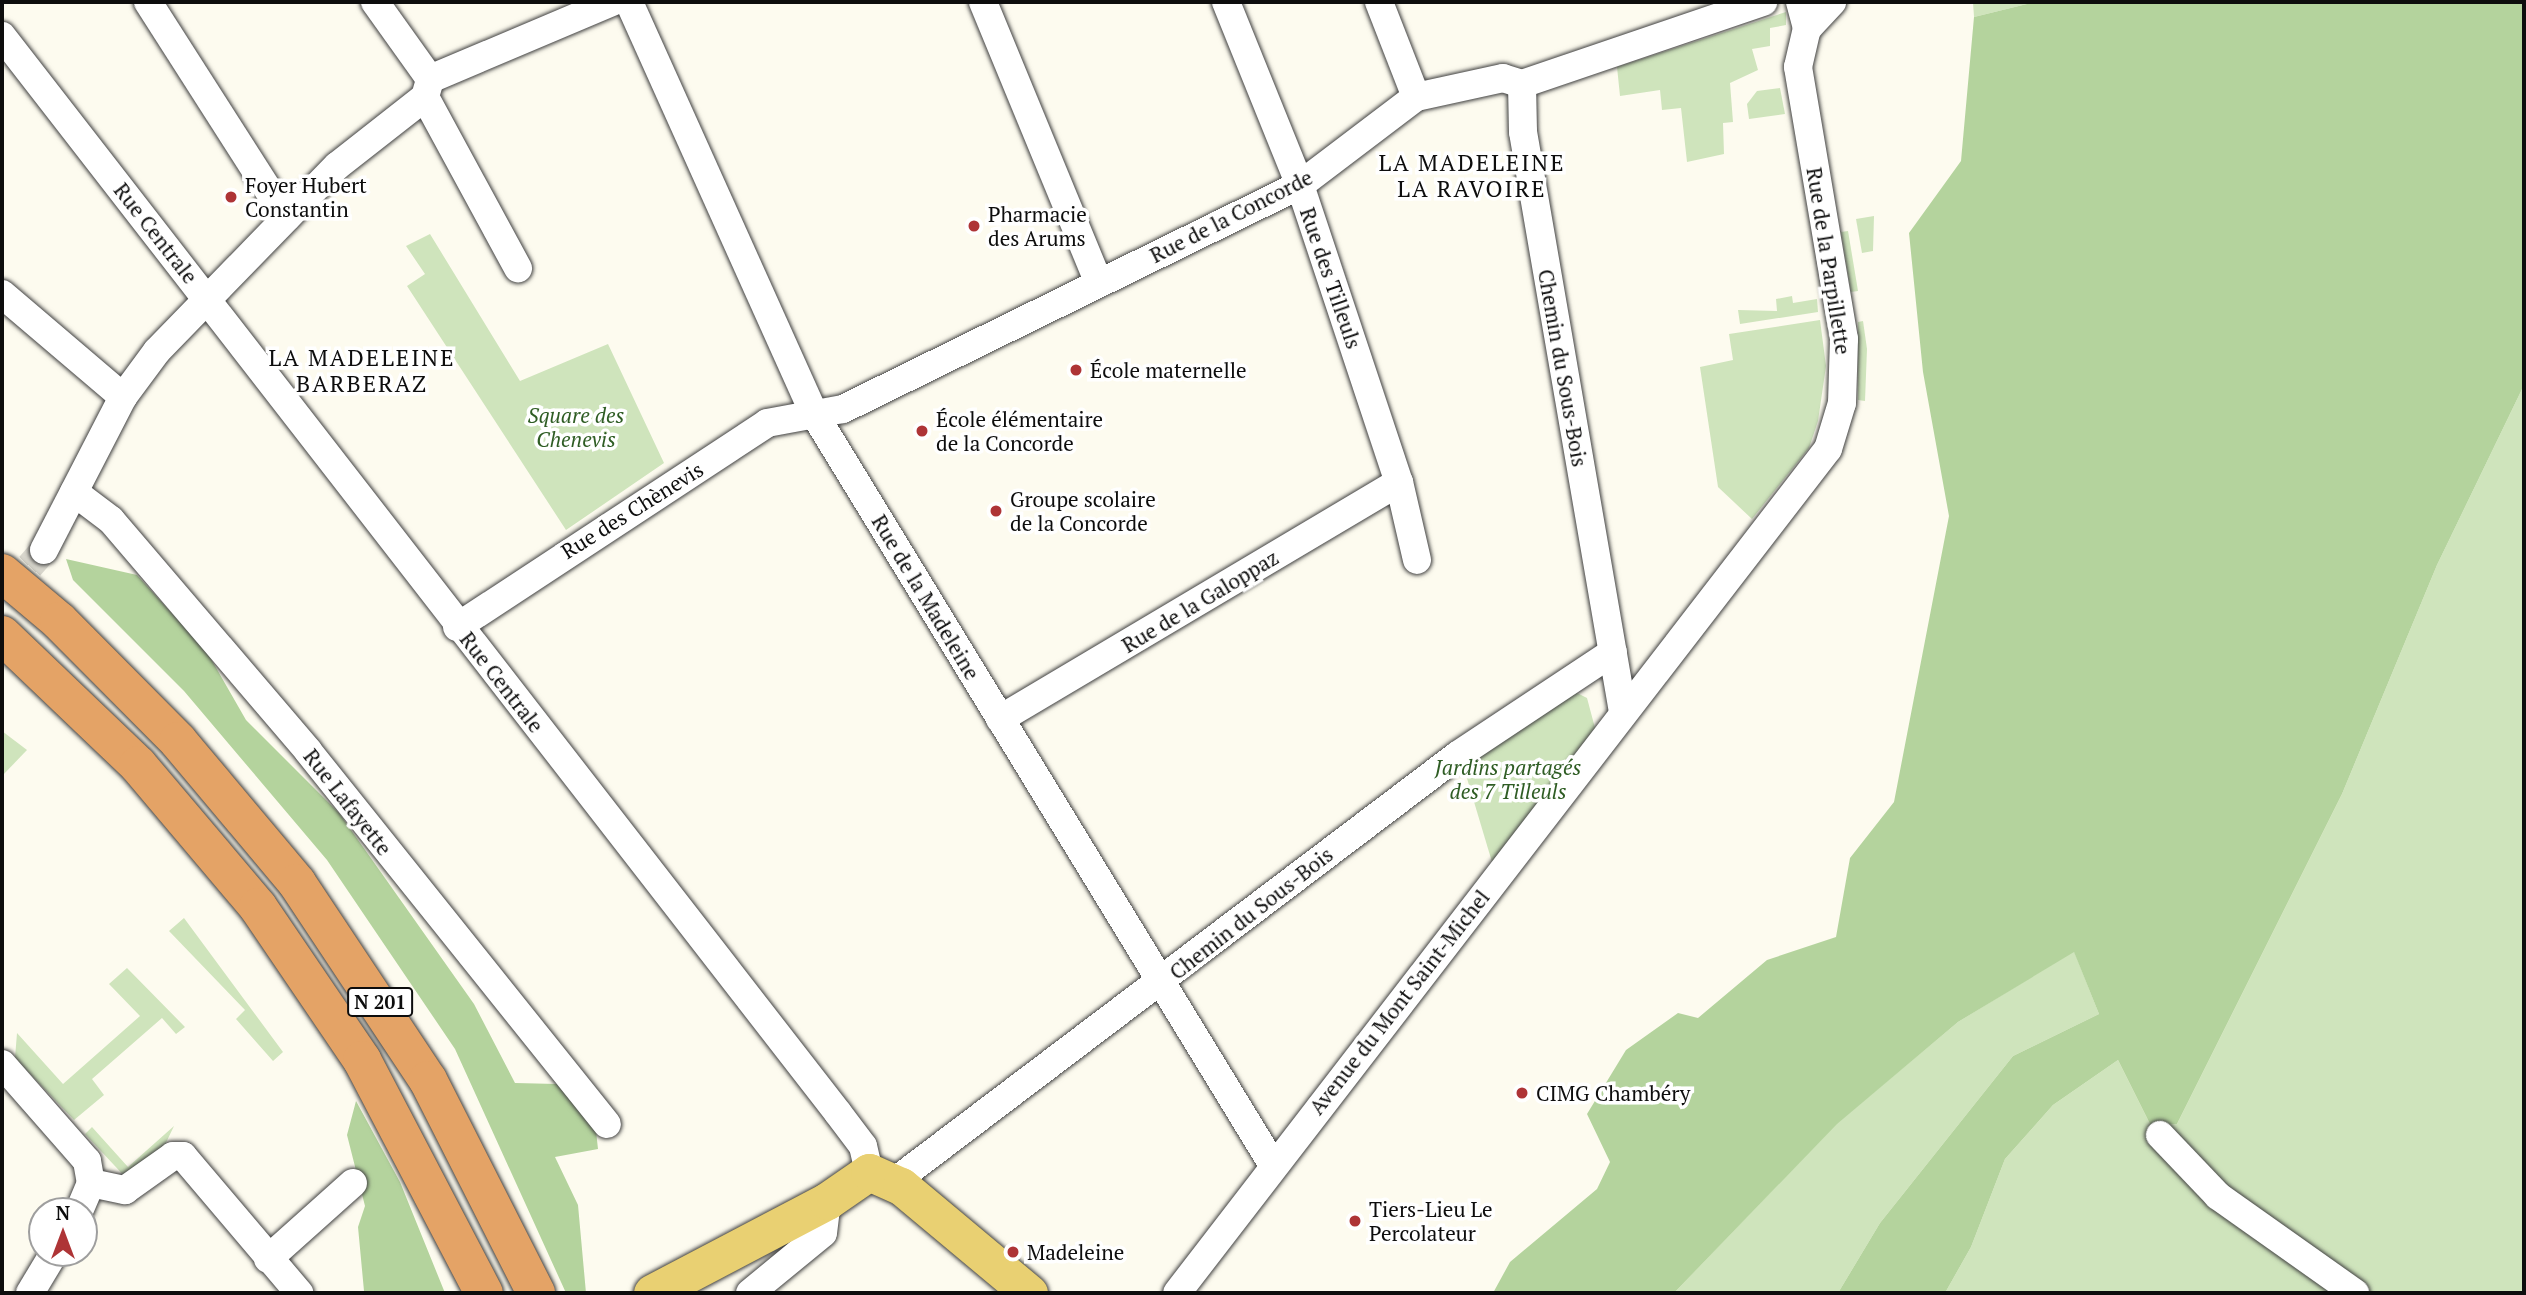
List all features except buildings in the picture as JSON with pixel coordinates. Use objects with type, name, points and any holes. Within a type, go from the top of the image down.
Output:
[{"type":"highway","name":"N 201","points":[[2,573],[161,723],[298,883],[428,1080],[536,1293]]},
{"type":"highway","name":"N 201","points":[[2,635],[138,765],[267,918],[362,1060],[484,1293]]},
{"type":"main road","points":[[652,1293],[827,1201],[882,1177],[1029,1293]]},
{"type":"street","points":[[148,2],[286,218]]},
{"type":"street","points":[[375,2],[428,88],[517,268]]},
{"type":"street","points":[[44,550],[123,397],[157,351],[210,302],[337,166],[428,88],[612,2]]},
{"type":"street","name":"Rue de la Madeleine","points":[[629,2],[814,415],[1273,1165]]},
{"type":"street","points":[[983,2],[1099,283]]},
{"type":"street","name":"Rue des Tilleuls","points":[[1226,2],[1300,185],[1399,482],[1417,560]]},
{"type":"street","points":[[1379,2],[1416,97]]},
{"type":"street","points":[[1534,78],[1763,2]]},
{"type":"street","points":[[1800,2],[1807,29]]},
{"type":"street","points":[[1807,29],[1832,2]]},
{"type":"street","name":"Rue de la Parpillette","points":[[1623,712],[1810,476],[1828,449],[1842,403],[1844,339],[1799,86],[1807,29]]},
{"type":"street","name":"Rue Centrale","points":[[2,36],[210,302],[457,627],[863,1146],[882,1177]]},
{"type":"street","name":"Rue de la Concorde","points":[[814,415],[843,409],[1300,185],[1416,97],[1503,78],[1534,78]]},
{"type":"street","name":"Chemin du Sous-Bois","points":[[1534,78],[1527,157],[1623,712]]},
{"type":"street","points":[[2,294],[123,397]]},
{"type":"street","name":"Rue des Chènevis","points":[[457,627],[767,422],[814,415]]},
{"type":"street","name":"Rue de la Galoppaz","points":[[1000,719],[1399,482]]},
{"type":"street","name":"Rue Lafayette","points":[[74,492],[111,520],[308,751],[607,1124]]},
{"type":"street","name":"Chemin du Sous-Bois","points":[[882,1177],[1162,982],[1458,755],[1612,652]]},
{"type":"street","name":"Avenue du Mont Saint-Michel","points":[[1177,1293],[1623,712]]},
{"type":"street","points":[[2,1064],[80,1153],[91,1182],[85,1197]]},
{"type":"street","points":[[2160,1135],[2218,1196],[2356,1293]]},
{"type":"street","points":[[91,1182],[125,1190],[173,1156],[183,1156],[299,1293]]},
{"type":"street","points":[[268,1259],[354,1183]]},
{"type":"street","points":[[750,1293],[823,1233],[827,1201]]},
{"type":"street","points":[[30,1293],[46,1267]]},
{"type":"green space","points":[[1973,2],[2035,2],[1974,17]]},
{"type":"green space","points":[[2035,2],[2524,2],[2524,385],[2437,565],[2342,794],[2177,1124],[2150,1124],[2118,1060],[2053,1105],[2005,1159],[1971,1247],[1945,1293],[1838,1293],[1880,1223],[2013,1056],[2099,1014],[2074,952],[1958,1022],[1837,1124],[1674,1293],[1493,1293],[1510,1262],[1597,1189],[1610,1162],[1587,1114],[1626,1050],[1678,1013],[1698,1018],[1767,960],[1836,937],[1850,858],[1894,802],[1949,516],[1923,372],[1909,233],[1961,161],[1974,17]]},
{"type":"green space","points":[[1786,12],[1786,25],[1770,28],[1770,46],[1752,49],[1758,70],[1730,83],[1733,122],[1723,123],[1724,154],[1687,162],[1681,108],[1662,110],[1660,90],[1620,96],[1617,67]]},
{"type":"green space","points":[[1780,88],[1785,114],[1749,119],[1747,104],[1757,91]]},
{"type":"green space","points":[[1874,216],[1873,251],[1862,253],[1856,219]]},
{"type":"green space","points":[[1848,231],[1858,291],[1851,292],[1841,232]]},
{"type":"green space","name":"Square des Chenevis","points":[[430,234],[520,381],[608,344],[664,463],[566,530],[407,286],[425,274],[406,246]]},
{"type":"green space","points":[[1792,296],[1793,303],[1817,299],[1818,312],[1740,324],[1738,310],[1777,311],[1776,299]]},
{"type":"green space","points":[[1820,320],[1826,366],[1818,421],[1809,448],[1752,519],[1718,487],[1700,367],[1733,360],[1729,334]]},
{"type":"green space","points":[[1863,321],[1867,349],[1865,401],[1858,400],[1858,322]]},
{"type":"green space","points":[[2524,385],[2524,1293],[1945,1293],[1971,1247],[2005,1159],[2053,1105],[2118,1060],[2150,1124],[2177,1124],[2342,794],[2437,565]]},
{"type":"green space","points":[[66,559],[137,575],[207,652],[246,720],[339,813],[474,1004],[515,1083],[557,1084],[596,1131],[598,1149],[555,1157],[578,1205],[586,1293],[566,1293],[455,1049],[327,860],[184,691],[73,580]]},
{"type":"green space","name":"Jardins partagés des 7 Tilleuls","points":[[1573,691],[1587,698],[1595,728],[1492,862],[1463,765]]},
{"type":"green space","points":[[2,731],[27,750],[2,776]]},
{"type":"green space","points":[[184,918],[283,1052],[273,1061],[236,1019],[245,1010],[169,931]]},
{"type":"green space","points":[[2074,951],[2099,1014],[2013,1056],[1880,1223],[1838,1293],[1674,1293],[1836,1124],[1958,1022]]},
{"type":"green space","points":[[127,968],[185,1027],[176,1034],[162,1018],[92,1079],[104,1095],[74,1120],[15,1058],[17,1033],[63,1084],[140,1016],[109,984]]},
{"type":"green space","points":[[356,1101],[400,1182],[445,1293],[364,1291],[358,1227],[365,1206],[347,1135]]},
{"type":"green space","points":[[174,1126],[163,1149],[128,1180],[85,1134],[92,1127],[128,1167]]},
{"type":"tunnel","points":[[2,598],[44,550]]},
{"type":"place","name":"Foyer Hubert Constantin","points":[[231,197]]},
{"type":"place","name":"Pharmacie des Arums","points":[[974,226]]},
{"type":"place","name":"École maternelle","points":[[1076,370]]},
{"type":"place","name":"École élémentaire de la Concorde","points":[[922,431]]},
{"type":"place","name":"Groupe scolaire de la Concorde","points":[[996,511]]},
{"type":"place","name":"CIMG Chambéry","points":[[1522,1093]]},
{"type":"place","name":"Tiers-Lieu Le Percolateur","points":[[1355,1221]]},
{"type":"place","name":"Madeleine","points":[[1013,1252]]},
{"type":"district","name":"LA MADELEINE LA RAVOIRE","points":[[1472,176]]},
{"type":"district","name":"LA MADELEINE BARBERAZ","points":[[362,371]]}]
